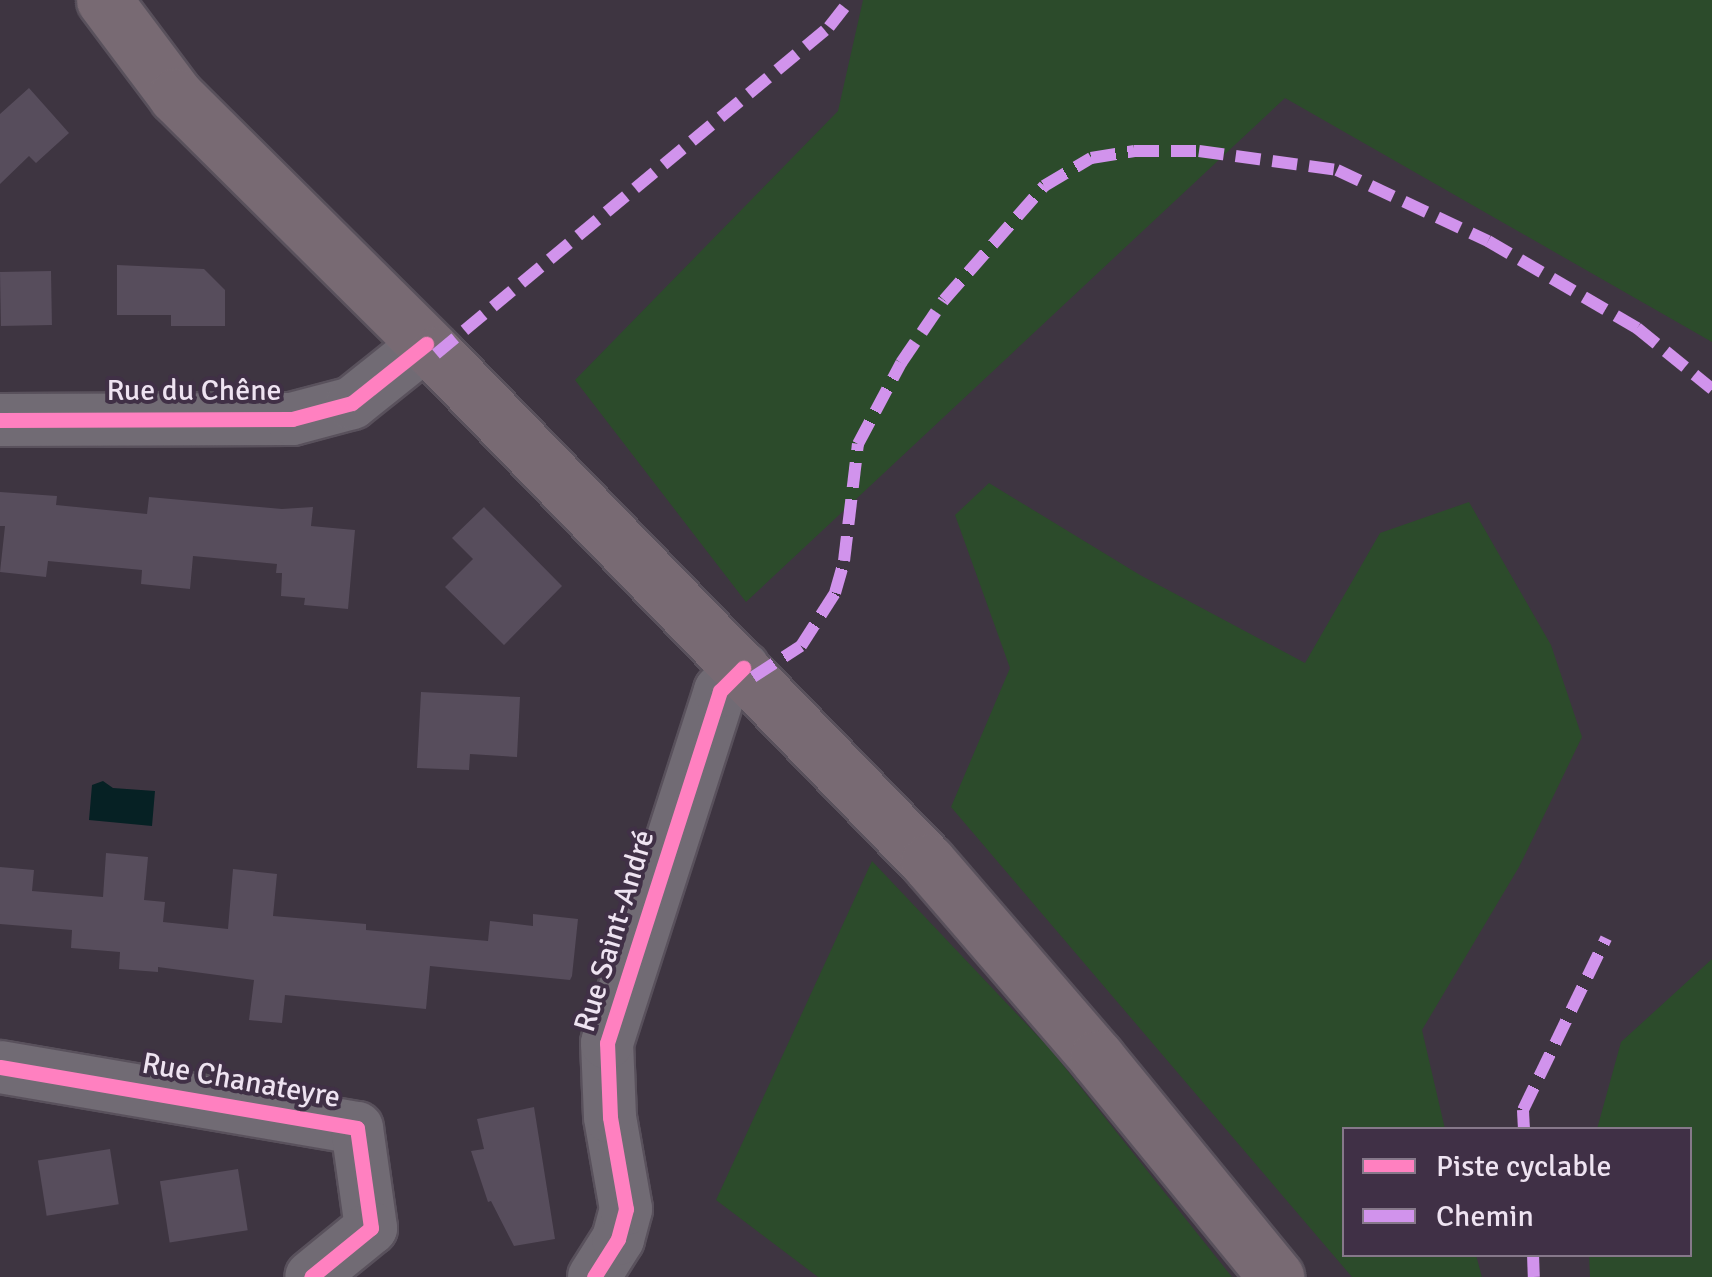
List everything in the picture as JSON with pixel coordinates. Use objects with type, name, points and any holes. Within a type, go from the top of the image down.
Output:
[{"type":"main road","points":[[104,0],[176,96],[426,344],[928,862],[1097,1058],[1276,1277]]},
{"type":"street","name":"Rue du Chêne","points":[[0,420],[292,419],[352,403],[426,344]]},
{"type":"street","name":"Rue Saint-André","points":[[594,1277],[618,1239],[626,1208],[610,1117],[607,1043],[720,691],[743,668]]},
{"type":"street","name":"Rue Chanateyre","points":[[0,1067],[357,1128],[370,1228],[311,1277]]},
{"type":"green space","points":[[863,0],[1712,0],[1712,342],[1285,98],[746,602],[575,380],[838,111]]},
{"type":"green space","points":[[989,483],[1140,575],[1305,663],[1380,533],[1469,502],[1551,645],[1582,737],[1519,867],[1422,1030],[1445,1127],[1342,1127],[1342,1257],[1477,1257],[1482,1277],[1352,1277],[951,807],[1010,668],[955,515]]},
{"type":"green space","points":[[872,861],[1051,1050],[1232,1277],[818,1277],[716,1200]]},
{"type":"green space","points":[[1712,959],[1712,1277],[1590,1277],[1589,1257],[1692,1257],[1692,1127],[1598,1127],[1621,1042]]},
{"type":"shaded area","points":[[103,781],[113,788],[155,791],[152,826],[89,820],[92,785]]},
{"type":"building","points":[[29,88],[69,133],[36,163],[29,156],[0,184],[0,114]]},
{"type":"building","points":[[117,265],[204,269],[225,290],[225,326],[171,326],[171,315],[117,315]]},
{"type":"building","points":[[51,271],[52,325],[1,326],[0,272]]},
{"type":"building","points":[[0,492],[57,496],[56,505],[147,514],[149,497],[282,509],[313,507],[311,526],[355,530],[348,609],[304,605],[305,598],[281,596],[282,573],[276,573],[277,564],[193,556],[190,589],[141,584],[142,570],[48,561],[46,577],[0,572],[5,526],[0,526]]},
{"type":"building","points":[[484,507],[562,586],[504,645],[445,587],[473,559],[452,538]]},
{"type":"building","points":[[421,692],[520,697],[517,757],[470,754],[469,770],[417,768]]},
{"type":"building","points":[[106,853],[148,857],[144,900],[165,902],[163,922],[228,929],[233,869],[277,874],[273,916],[366,924],[366,930],[488,941],[490,921],[533,926],[533,914],[578,919],[572,976],[570,980],[430,966],[426,1009],[285,995],[282,1023],[249,1020],[254,980],[158,967],[158,972],[119,969],[120,952],[71,948],[72,930],[0,924],[0,867],[34,870],[32,891],[103,897]]},
{"type":"building","points":[[534,1107],[555,1239],[514,1246],[491,1201],[488,1202],[471,1151],[484,1149],[477,1119]]},
{"type":"building","points":[[110,1149],[119,1204],[47,1216],[38,1160]]},
{"type":"building","points":[[238,1169],[248,1230],[170,1243],[160,1181]]},
{"type":"marked path","points":[[436,354],[829,27],[850,0]]},
{"type":"marked path","points":[[753,677],[801,646],[835,593],[844,561],[858,444],[901,363],[944,300],[1044,186],[1091,158],[1134,151],[1199,151],[1337,170],[1488,241],[1637,328],[1712,389]]},
{"type":"marked path","points":[[1524,1127],[1523,1110],[1606,938]]},
{"type":"marked path","points":[[1533,1257],[1534,1277]]},
{"type":"cycle path","points":[[0,420],[292,419],[352,403],[426,344]]},
{"type":"cycle path","points":[[594,1277],[618,1239],[626,1209],[610,1117],[607,1043],[720,691],[743,668]]},
{"type":"cycle path","points":[[0,1067],[357,1128],[371,1228],[311,1277]]}]
